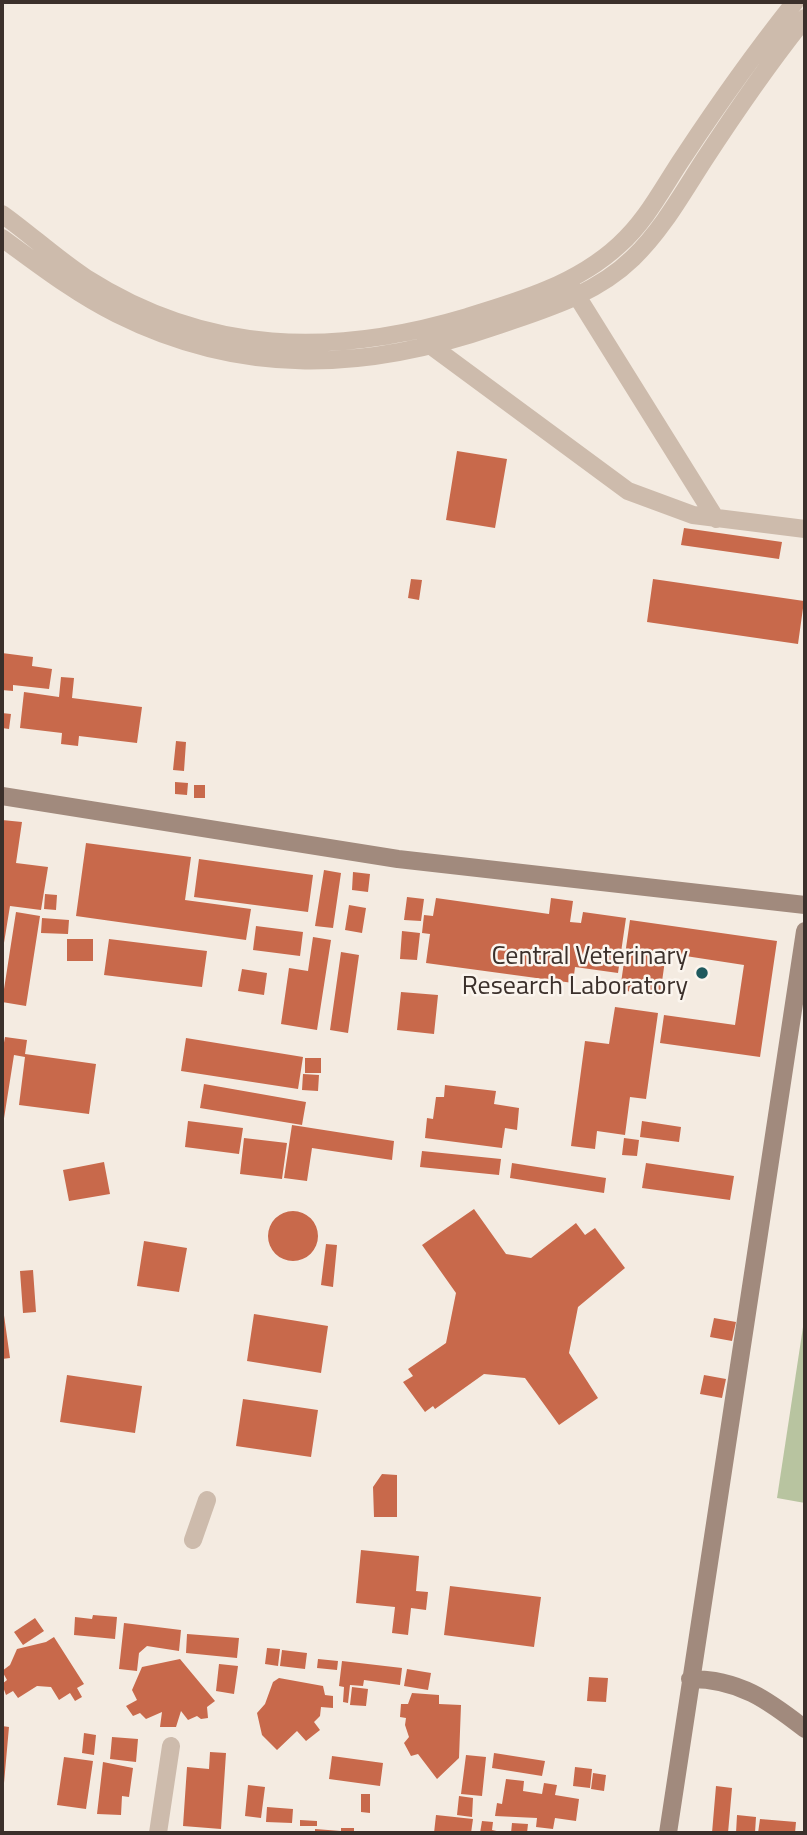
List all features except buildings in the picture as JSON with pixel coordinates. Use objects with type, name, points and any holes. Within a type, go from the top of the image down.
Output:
[{"type":"street","points":[[2,214],[85,277],[111,292],[197,328],[292,344],[359,341],[478,314],[567,281],[619,246],[648,213],[719,103],[795,2]]},
{"type":"street","points":[[2,238],[75,290],[116,313],[181,340],[215,349],[249,356],[318,362],[370,359],[432,347],[577,297],[630,261],[659,229],[757,82],[805,18]]},
{"type":"street","points":[[619,246],[630,261]]},
{"type":"street","points":[[567,281],[716,519]]},
{"type":"street","points":[[412,331],[608,479],[649,501],[716,519],[805,530]]},
{"type":"street","points":[[2,796],[398,859],[805,905]]},
{"type":"street","points":[[668,1833],[805,931]]},
{"type":"street","points":[[193,1541],[207,1500]]},
{"type":"street","points":[[690,1679],[724,1681],[750,1689],[805,1729]]},
{"type":"street","points":[[158,1833],[171,1746]]},
{"type":"green space","points":[[805,1314],[805,1503],[777,1498]]},
{"type":"place","name":"Central Veterinary Research Laboratory","points":[[702,973]]}]
